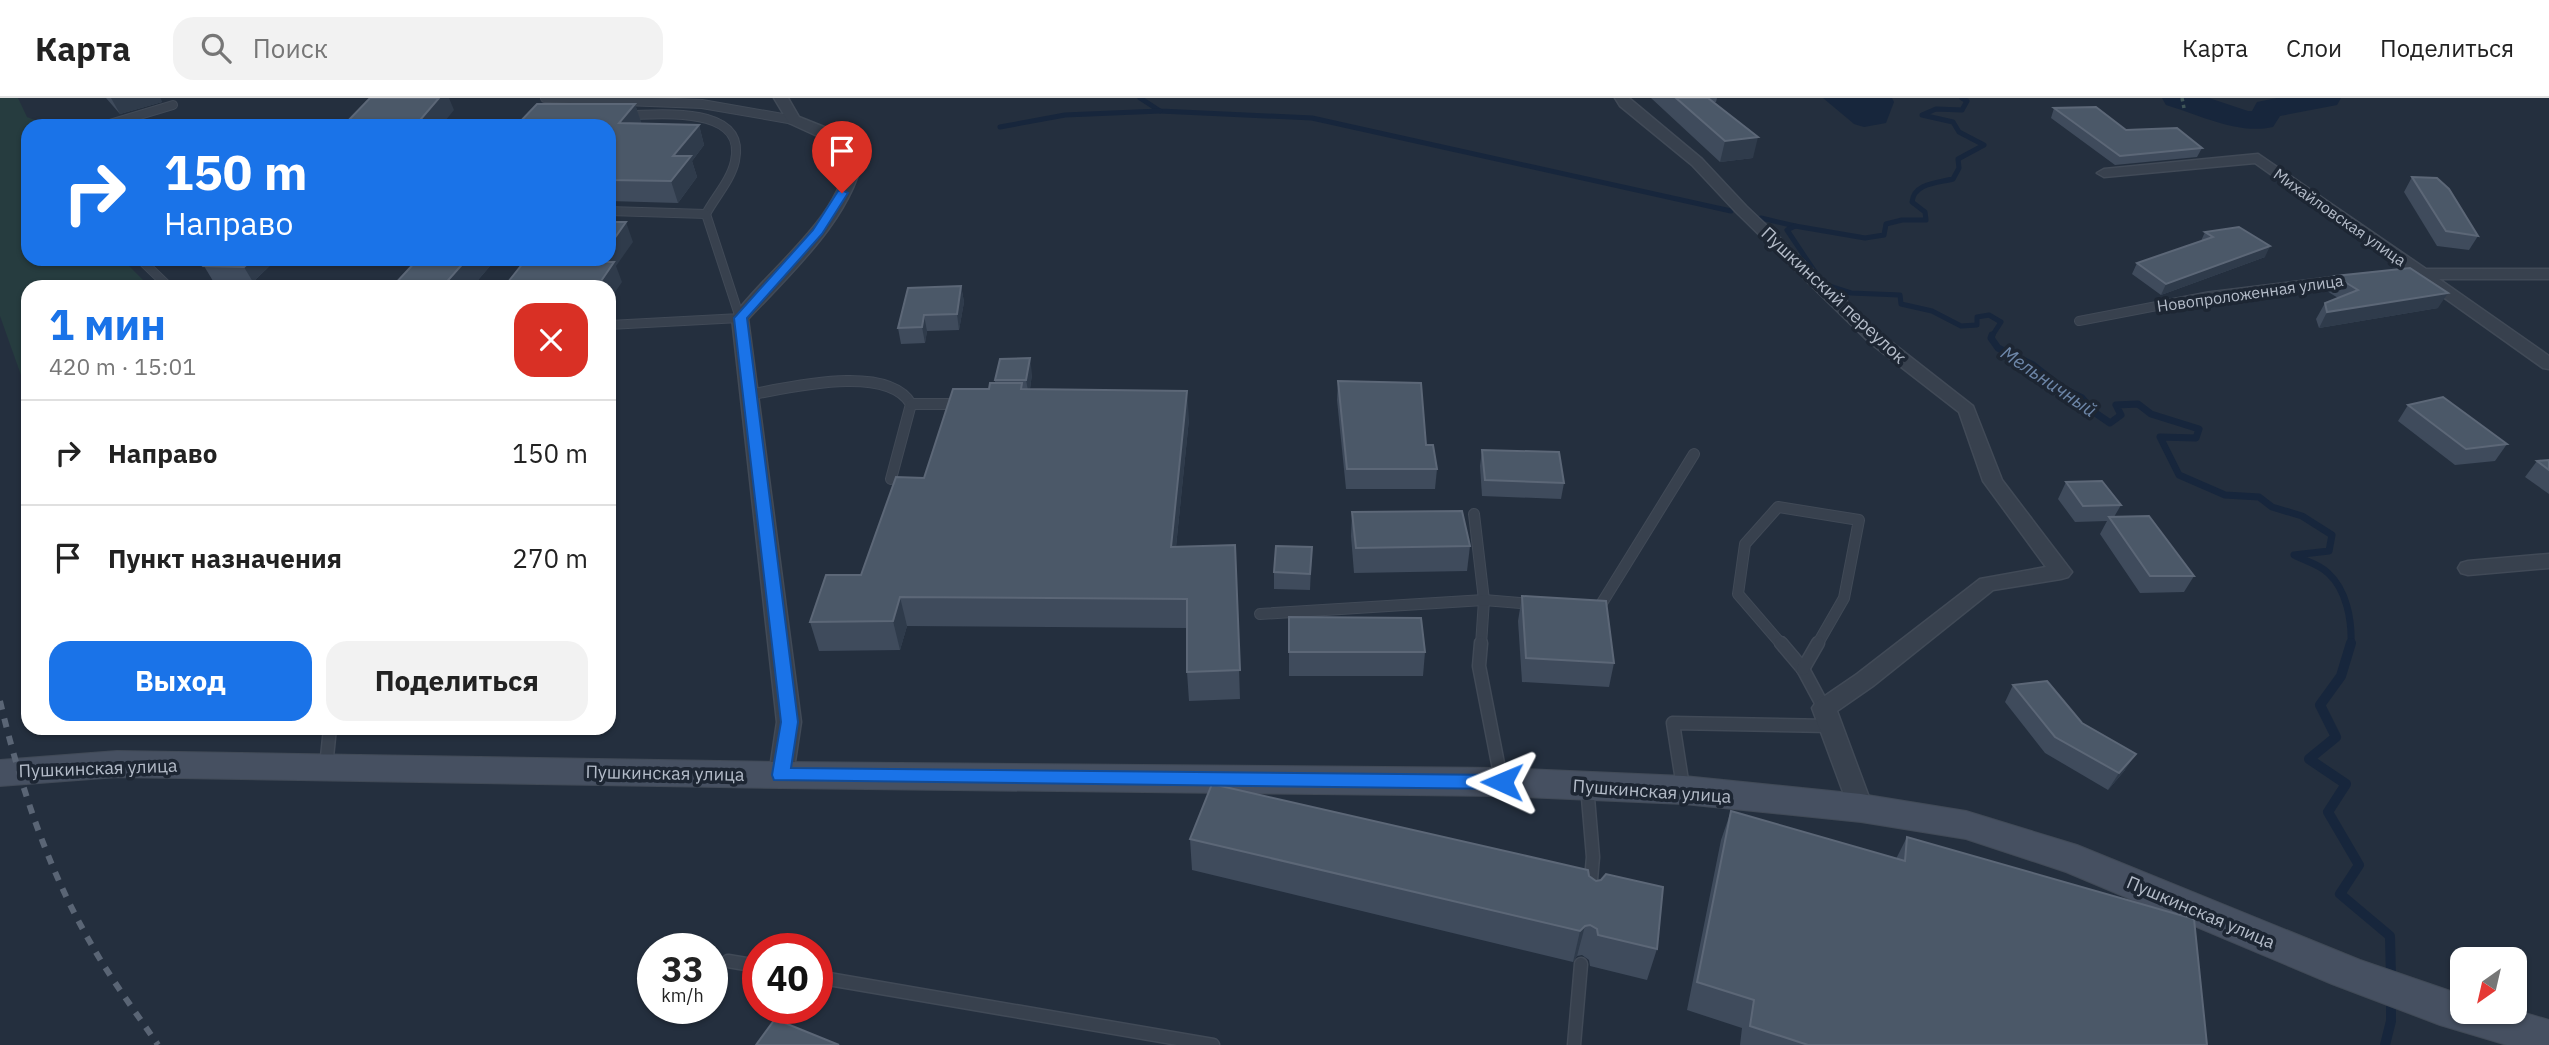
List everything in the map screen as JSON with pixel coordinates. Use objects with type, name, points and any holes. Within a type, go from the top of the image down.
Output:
[{"type":"street","points":[[781,98],[794,120],[834,136],[857,149],[858,160],[854,174],[817,232],[740,318],[789,722],[781,775]]},
{"type":"street","name":"Пушкинский переулок","points":[[1622,98],[1697,162],[1741,209],[1875,338],[1967,410],[1993,481],[2061,572],[1987,584],[1865,680],[1827,717]]},
{"type":"street","name":"Михайловская улица","points":[[2104,173],[2258,158],[2413,274],[2549,365]]},
{"type":"street","points":[[2413,274],[2549,274]]},
{"type":"street","points":[[2468,568],[2549,561]]},
{"type":"street","points":[[1827,717],[1861,808]]},
{"type":"street","name":"Пушкинская улица","points":[[0,773],[117,764],[781,775],[1502,782],[1684,790],[1861,808],[1966,825],[2077,860],[2346,972],[2440,1007],[2549,1039]]},
{"type":"lane","points":[[545,98],[722,105],[762,111],[794,120]]},
{"type":"lane","points":[[126,119],[173,105]]},
{"type":"lane","points":[[614,114],[714,120],[729,126],[735,134],[737,145],[734,162],[706,214],[740,318],[616,325]]},
{"type":"lane","points":[[616,211],[706,214]]},
{"type":"lane","points":[[148,266],[162,280]]},
{"type":"lane","name":"Новопроложенная улица","points":[[2079,321],[2209,296],[2353,278]]},
{"type":"lane","points":[[748,395],[834,381],[869,381],[900,389],[911,404]]},
{"type":"lane","points":[[911,404],[967,404]]},
{"type":"lane","points":[[891,479],[911,404]]},
{"type":"lane","points":[[1586,610],[1599,611],[1694,454]]},
{"type":"lane","points":[[1684,790],[1673,723],[1827,717],[1803,669],[1738,594],[1745,544],[1778,507],[1859,520],[1844,598],[1803,669]]},
{"type":"lane","points":[[1474,514],[1484,600],[1479,666],[1502,782]]},
{"type":"lane","points":[[1260,614],[1484,600],[1548,606]]},
{"type":"lane","points":[[326,766],[329,735]]},
{"type":"lane","points":[[1587,786],[1592,857],[1589,903]]},
{"type":"lane","points":[[728,961],[742,963]]},
{"type":"lane","points":[[1574,1045],[1581,964]]},
{"type":"lane","points":[[833,980],[1213,1045]]},
{"type":"path","points":[[2182,98],[2184,108]]},
{"type":"green space","points":[[0,98],[18,98],[27,117],[32,119],[21,119],[21,266],[129,266],[143,280],[21,280],[21,375],[0,316]]},
{"type":"water","points":[[1823,98],[1892,98],[1894,102],[1886,123],[1864,127],[1854,124]]},
{"type":"building","points":[[370,98],[439,98],[421,119],[350,119]]},
{"type":"building","points":[[1676,98],[1708,98],[1758,137],[1725,141]]},
{"type":"building","points":[[537,104],[635,104],[619,123],[699,125],[673,156],[691,156],[671,181],[616,180],[616,119],[523,119]]},
{"type":"building","points":[[2096,107],[2126,130],[2177,128],[2202,148],[2120,156],[2054,108]]},
{"type":"building","points":[[2412,177],[2437,178],[2449,189],[2478,236],[2446,231]]},
{"type":"building","points":[[616,222],[626,222],[616,236]]},
{"type":"building","points":[[2239,227],[2270,246],[2166,284],[2137,263],[2213,237],[2205,232]]},
{"type":"building","points":[[412,266],[461,266],[448,280],[399,280]]},
{"type":"building","points":[[521,266],[611,266],[602,280],[510,280]]},
{"type":"building","points":[[2410,268],[2448,293],[2327,312],[2325,303],[2358,290],[2335,276]]},
{"type":"building","points":[[961,286],[957,314],[924,315],[922,327],[898,328],[908,288]]},
{"type":"building","points":[[1030,358],[1026,380],[995,380],[1000,359]]},
{"type":"building","points":[[1338,381],[1421,383],[1426,445],[1433,445],[1437,469],[1347,469]]},
{"type":"building","points":[[990,383],[1022,383],[1021,389],[1187,391],[1171,547],[1235,545],[1240,670],[1187,672],[1187,599],[900,597],[893,621],[810,622],[826,575],[861,575],[896,477],[924,478],[953,389],[989,389]]},
{"type":"building","points":[[2443,397],[2507,444],[2466,449],[2408,405]]},
{"type":"building","points":[[1482,450],[1559,452],[1564,483],[1485,480]]},
{"type":"building","points":[[2549,460],[2549,470],[2537,461]]},
{"type":"building","points":[[2102,481],[2121,505],[2083,506],[2066,482]]},
{"type":"building","points":[[1462,511],[1470,546],[1356,548],[1352,512]]},
{"type":"building","points":[[2149,516],[2194,576],[2150,576],[2109,517]]},
{"type":"building","points":[[1276,546],[1312,547],[1310,574],[1274,572]]},
{"type":"building","points":[[1522,596],[1606,601],[1614,663],[1526,658]]},
{"type":"building","points":[[1289,617],[1421,618],[1425,652],[1289,652]]},
{"type":"building","points":[[2047,681],[2082,723],[2136,754],[2119,773],[2055,737],[2013,685]]},
{"type":"building","points":[[1212,784],[1588,870],[1589,876],[1596,881],[1606,874],[1663,887],[1657,949],[1598,935],[1597,929],[1590,925],[1580,931],[1190,839]]},
{"type":"building","points":[[1731,811],[1905,861],[1907,837],[2194,919],[2207,1045],[1808,1045],[1750,1026],[1754,1000],[1697,982]]},
{"type":"building","points":[[771,1024],[787,1024],[839,1045],[756,1045]]},
{"type":"waterway","points":[[1140,98],[1160,111]]},
{"type":"waterway","name":"Мельничный","points":[[1795,226],[1865,238],[1884,235],[1886,224],[1902,220],[1926,220],[1925,212],[1912,202],[1917,191],[1927,185],[1953,179],[1959,168],[1958,159],[1984,145],[1959,132],[1953,122],[1922,115],[1936,109],[1962,110],[1967,101],[1962,98]]},
{"type":"waterway","points":[[2177,98],[2246,120],[2262,120],[2268,109],[2326,98]]},
{"type":"waterway","points":[[1000,127],[1065,115],[1160,111]]},
{"type":"waterway","points":[[1160,111],[1312,118],[1731,211]]},
{"type":"waterway","points":[[1761,218],[1795,226]]},
{"type":"waterway","name":"Мельничный","points":[[1795,226],[1787,230],[1817,275]]},
{"type":"waterway","name":"Мельничный","points":[[1826,285],[1851,293],[1900,295],[1901,304],[1932,311],[1961,326],[1977,325],[1977,317],[1989,315],[2001,322],[1992,336]]},
{"type":"waterway","name":"Мельничный","points":[[1992,335],[1991,338],[1998,348],[2033,365],[2062,388],[2082,398],[2094,412],[2110,423],[2121,415],[2116,405],[2138,404],[2151,414],[2199,429],[2196,438],[2160,437],[2179,475],[2225,495],[2259,497],[2272,507],[2302,516],[2332,535],[2329,551],[2294,555],[2324,570],[2340,588],[2349,616],[2351,643]]},
{"type":"waterway","name":"Мельничный","points":[[2351,643],[2341,676],[2320,705],[2336,737],[2309,759],[2346,784],[2328,812],[2359,865],[2340,894],[2390,936],[2391,979]]},
{"type":"waterway","name":"Мельничный","points":[[2385,1045],[2391,1021],[2391,996]]},
{"type":"railway","points":[[0,701],[16,764],[36,825],[61,885],[98,955],[158,1045]]},
{"type":"route","points":[[842,193],[817,232],[740,318],[789,722],[781,775],[1502,782]]}]
